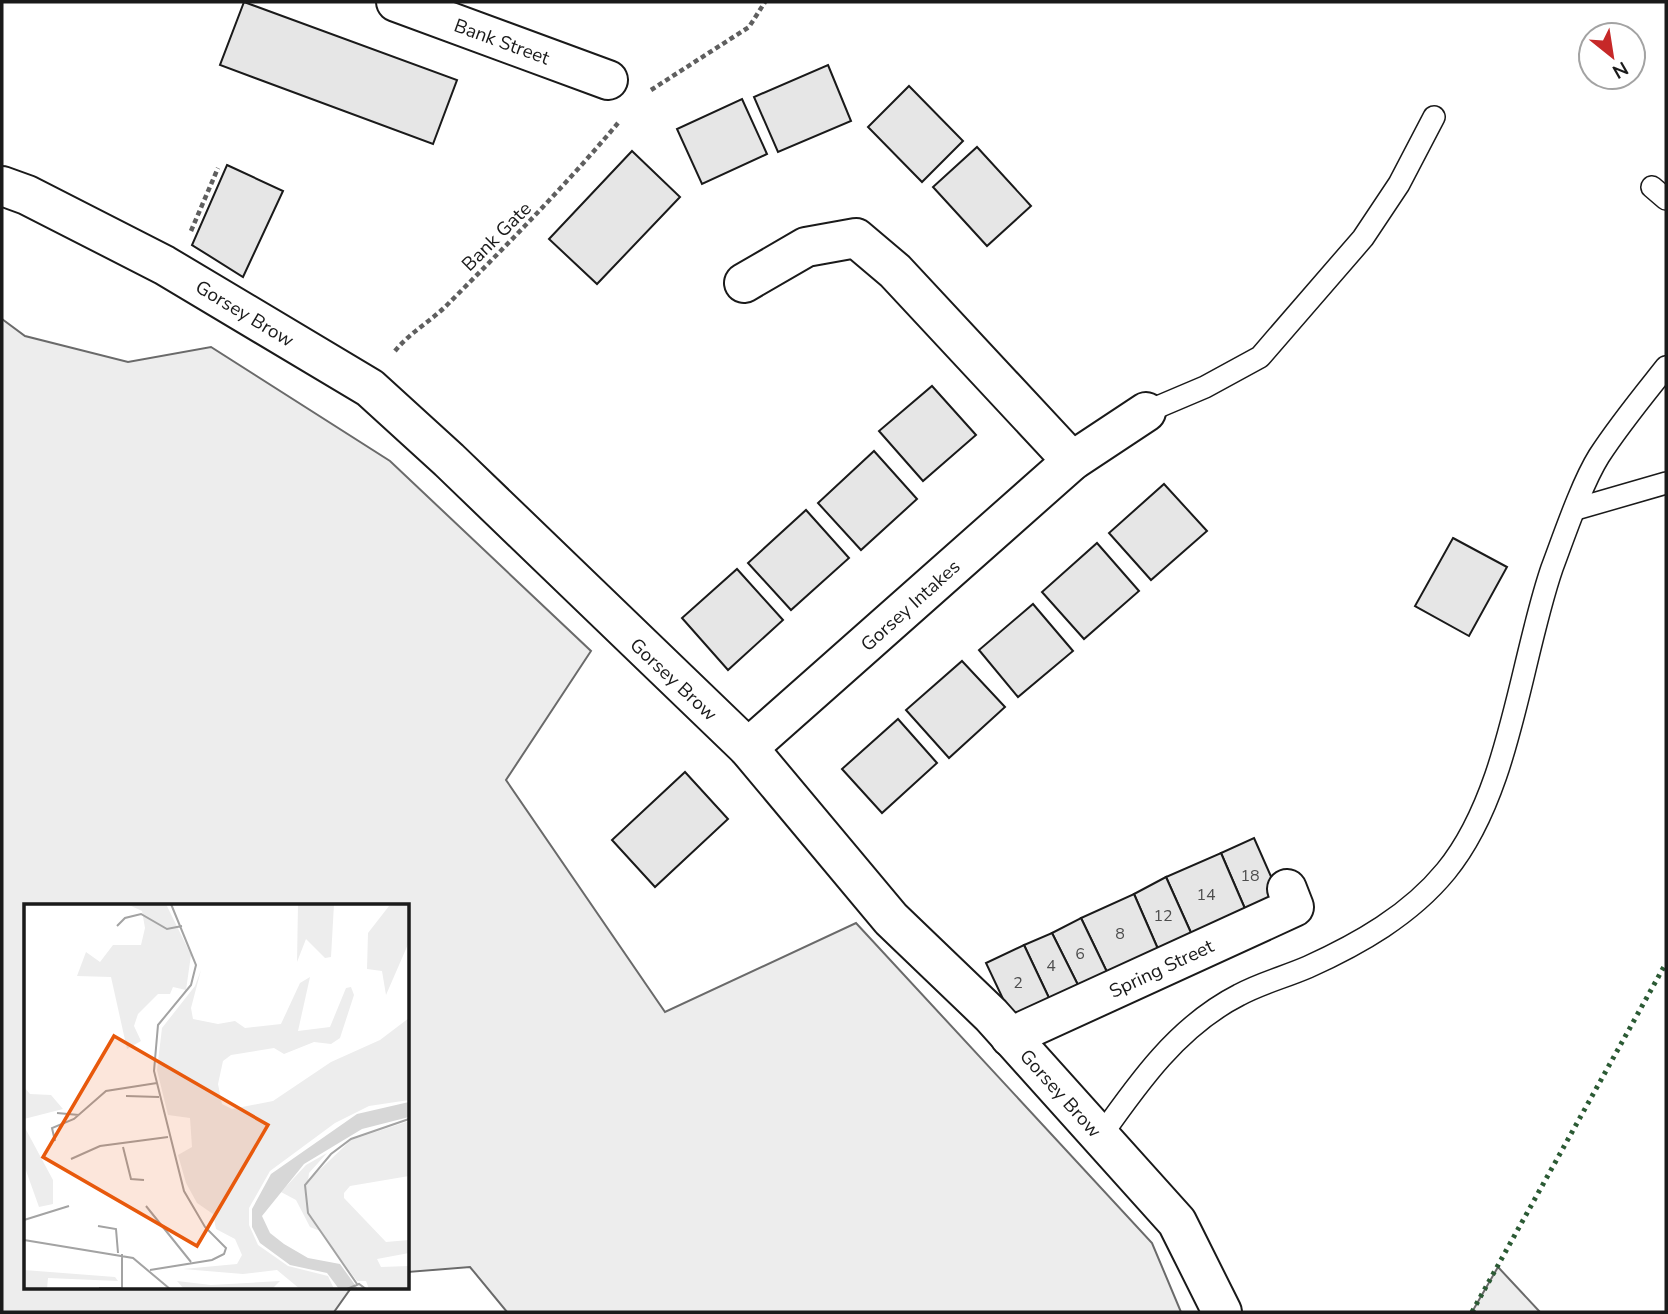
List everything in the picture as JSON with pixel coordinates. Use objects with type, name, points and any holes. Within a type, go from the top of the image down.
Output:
[{"type":"street","name":"Bank Street","points":[[396,2],[608,80]]},
{"type":"street","name":"Gorsey Brow","points":[[2,186],[96,228],[174,270],[370,388],[748,748],[891,919],[1010,1037],[1177,1222],[1222,1312]]},
{"type":"street","points":[[744,283],[806,247],[856,238],[895,271],[1072,461]]},
{"type":"street","name":"Gorsey Intakes","points":[[748,748],[1072,461],[1146,412]]},
{"type":"street","name":"Spring Street","points":[[1010,1037],[1294,907],[1287,889]]},
{"type":"lane","points":[[1146,412],[1205,387],[1260,357],[1363,238],[1399,184],[1434,117]]},
{"type":"lane","points":[[1100,1137],[1144,1075],[1186,1032],[1238,995],[1309,966],[1368,936],[1414,906],[1447,870],[1472,828],[1493,779],[1528,666],[1552,570],[1598,458],[1666,367]]},
{"type":"lane","points":[[1576,509],[1666,483]]},
{"type":"path","points":[[648,93],[749,27],[765,2]]},
{"type":"path","name":"Bank Gate","points":[[370,388],[403,341],[436,316],[564,188],[621,119]]},
{"type":"path","points":[[174,270],[218,167]]},
{"type":"shaded area","points":[[2,319],[25,336],[128,362],[211,347],[390,461],[591,651],[506,780],[665,1012],[856,923],[1152,1243],[1181,1312],[507,1312],[470,1267],[410,1272],[410,904],[24,904],[24,1290],[350,1290],[334,1312],[2,1312]]},
{"type":"shaded area","points":[[1498,1267],[1540,1312],[1472,1312]]},
{"type":"building","points":[[244,2],[457,80],[433,144],[220,65]]},
{"type":"building","points":[[828,65],[851,121],[778,152],[754,97]]},
{"type":"building","points":[[909,86],[963,141],[922,182],[868,127]]},
{"type":"building","points":[[742,99],[767,154],[702,184],[677,129]]},
{"type":"building","points":[[977,147],[1031,206],[987,246],[933,187]]},
{"type":"building","points":[[632,151],[680,197],[597,284],[549,239]]},
{"type":"building","points":[[227,165],[283,191],[243,277],[192,245]]},
{"type":"building","points":[[932,386],[976,435],[923,481],[879,431]]},
{"type":"building","points":[[874,451],[917,499],[861,550],[818,503]]},
{"type":"building","points":[[1164,484],[1207,531],[1151,580],[1109,533]]},
{"type":"building","points":[[806,510],[849,558],[791,610],[748,563]]},
{"type":"building","points":[[1453,538],[1507,567],[1469,636],[1415,606]]},
{"type":"building","points":[[1097,543],[1139,591],[1084,639],[1042,592]]},
{"type":"building","points":[[737,569],[783,620],[728,670],[682,618]]},
{"type":"building","points":[[1033,604],[1073,651],[1018,697],[979,650]]},
{"type":"building","points":[[962,661],[1005,707],[949,758],[906,710]]},
{"type":"building","points":[[898,719],[937,763],[882,813],[842,769]]},
{"type":"building","points":[[685,772],[728,819],[655,887],[612,840]]},
{"type":"building","points":[[1254,838],[1280,897],[1246,911],[1221,853]]},
{"type":"building","points":[[1221,853],[1246,911],[1192,935],[1166,877]]},
{"type":"building","points":[[1166,877],[1192,935],[1158,949],[1134,894]]},
{"type":"building","points":[[1134,894],[1158,949],[1107,972],[1081,918]]},
{"type":"building","points":[[1081,918],[1107,972],[1078,985],[1052,933]]},
{"type":"building","points":[[1052,933],[1078,985],[1050,1000],[1024,945]]},
{"type":"building","points":[[1024,945],[1050,1000],[1012,1018],[986,963]]},
{"type":"hedge","points":[[1472,1312],[1666,963]]}]
